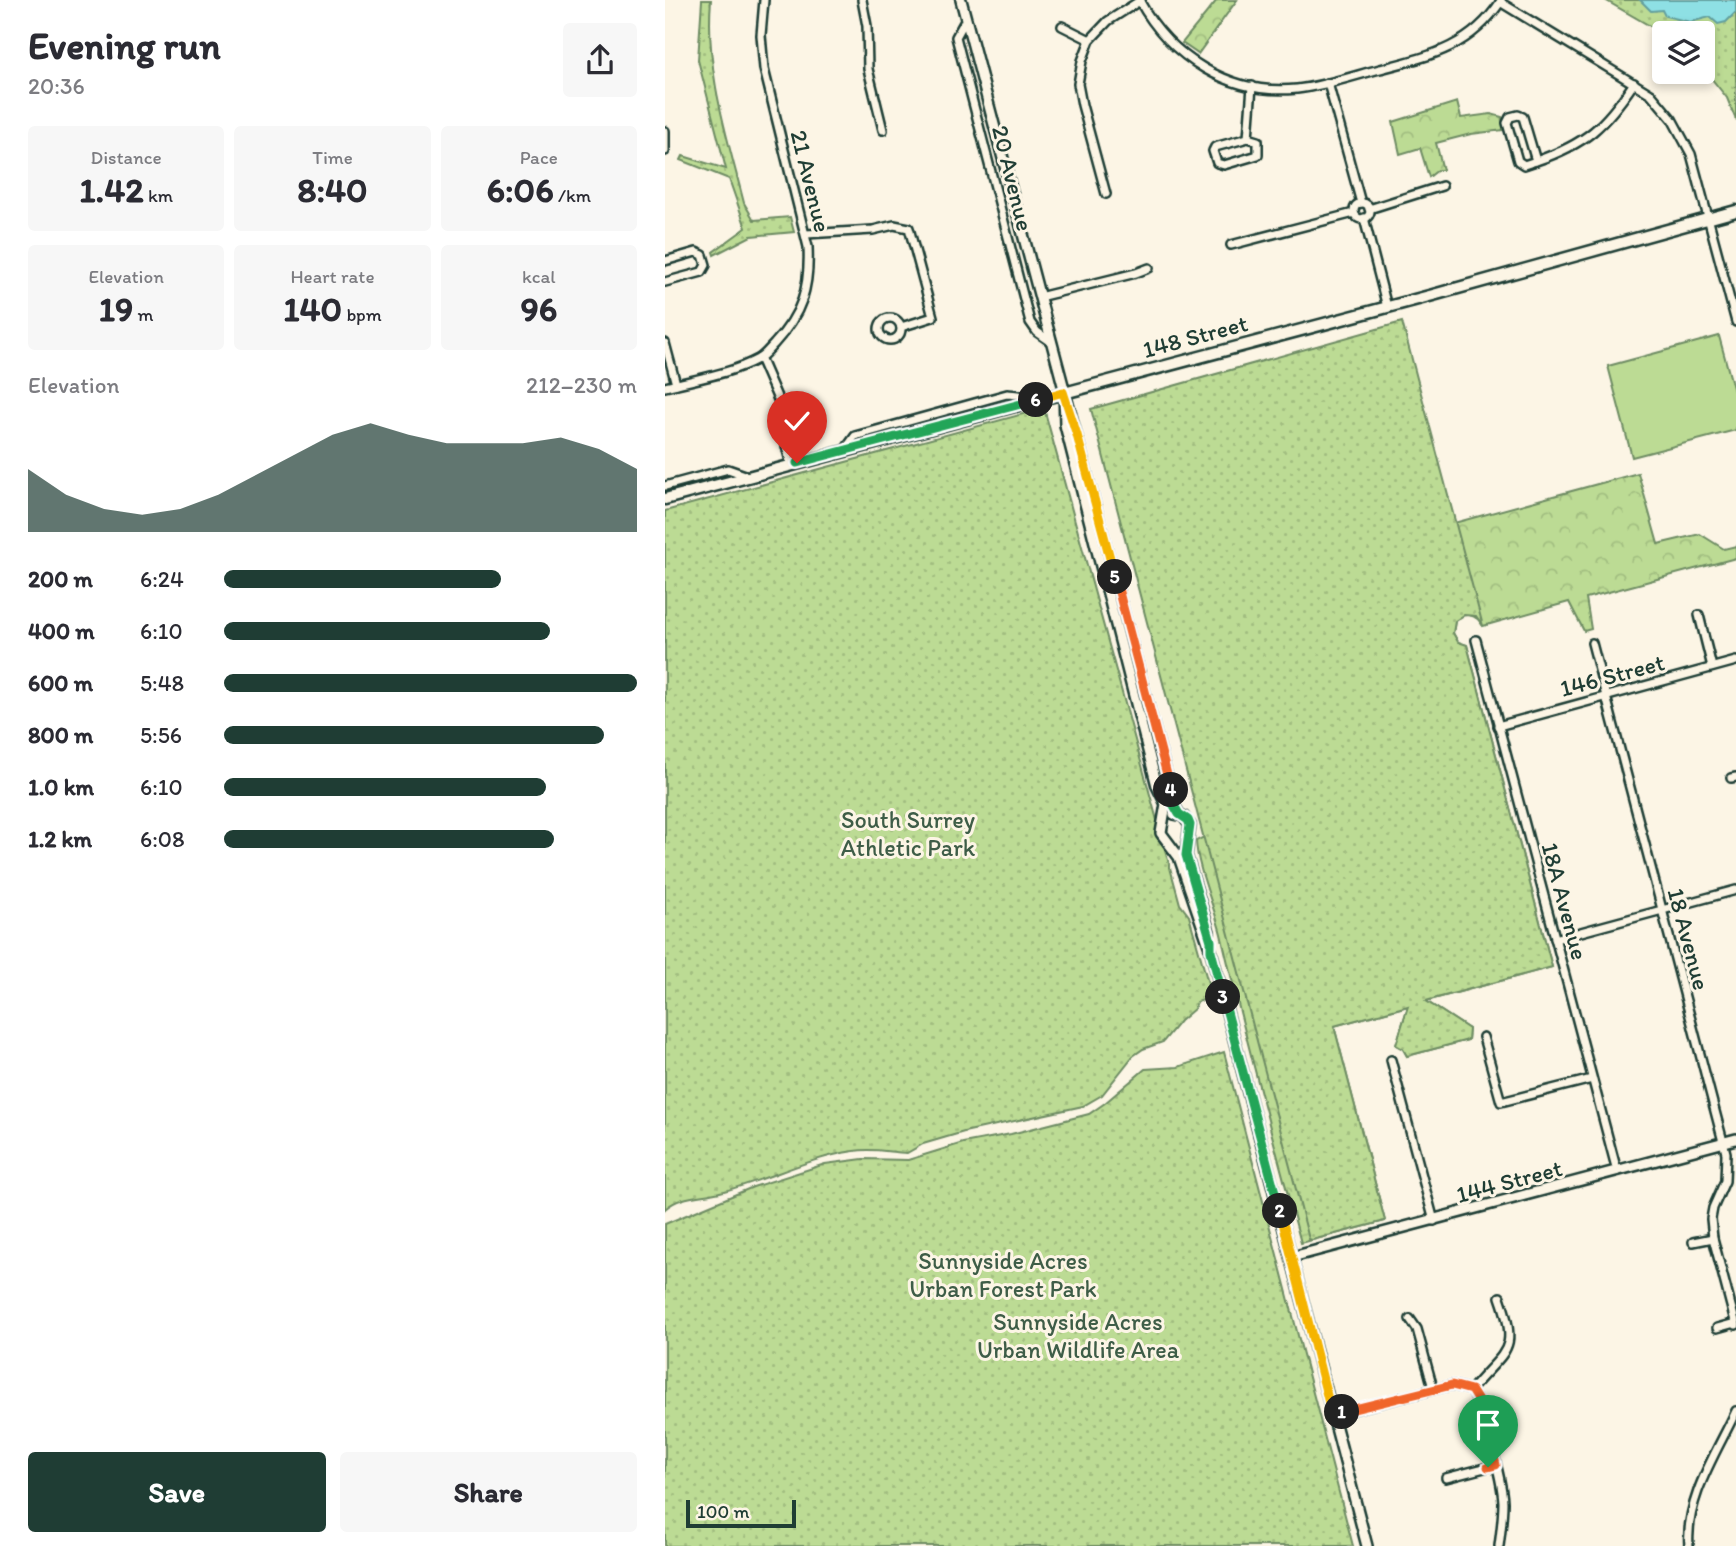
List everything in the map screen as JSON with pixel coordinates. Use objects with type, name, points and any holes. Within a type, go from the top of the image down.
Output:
[{"type":"main road","name":"148 Street","points":[[665,499],[1736,211]]},
{"type":"street","name":"21 Avenue","points":[[761,359],[789,328],[799,310],[809,268],[806,234],[764,69],[761,35],[764,0]]},
{"type":"street","points":[[862,0],[867,26],[868,69],[883,130]]},
{"type":"street","name":"20 Avenue","points":[[961,0],[1063,392],[1093,493],[1172,802],[1179,814]]},
{"type":"street","points":[[1106,194],[1079,84],[1081,61],[1090,40],[1108,21],[1140,0],[1149,18],[1185,56],[1215,75],[1252,86],[1296,89],[1328,83],[1442,51],[1471,36],[1487,21],[1501,1],[1651,94],[1672,119],[1686,143],[1736,322]]},
{"type":"street","name":"20 Avenue","points":[[966,19],[956,37],[1030,322],[1037,332],[1050,341]]},
{"type":"street","points":[[1062,26],[1090,40]]},
{"type":"street","points":[[1328,83],[1361,203]]},
{"type":"street","points":[[1536,161],[1523,117],[1510,117],[1507,123],[1518,161],[1524,165],[1536,161],[1566,151],[1590,134],[1604,123],[1634,83]]},
{"type":"street","points":[[1248,138],[1252,86]]},
{"type":"street","points":[[665,131],[665,151]]},
{"type":"street","points":[[1248,138],[1258,141],[1258,155],[1224,165],[1217,163],[1213,151],[1216,147],[1248,138]]},
{"type":"street","points":[[1369,209],[1442,186]]},
{"type":"street","points":[[1354,213],[1358,218],[1369,214],[1367,205],[1361,203]]},
{"type":"street","points":[[1354,213],[1361,203]]},
{"type":"street","points":[[1231,245],[1354,213]]},
{"type":"street","points":[[1364,218],[1387,307]]},
{"type":"street","points":[[806,234],[873,230],[894,225],[909,228],[933,317],[901,327]]},
{"type":"street","points":[[665,261],[696,252],[703,255],[706,265],[702,272],[665,282]]},
{"type":"street","points":[[1039,298],[1149,268]]},
{"type":"street","points":[[665,343],[676,384]]},
{"type":"street","points":[[665,387],[761,359],[780,404],[790,416],[803,462]]},
{"type":"street","name":"20 Avenue","points":[[1063,392],[1065,425],[1157,786],[1165,804],[1162,821]]},
{"type":"street","points":[[780,404],[779,419],[791,465]]},
{"type":"street","points":[[665,486],[728,469],[749,477]]},
{"type":"street","points":[[1699,615],[1712,667]]},
{"type":"street","name":"18A Avenue","points":[[1476,640],[1616,1171]]},
{"type":"street","name":"18 Avenue","points":[[1592,643],[1723,1142],[1727,1167],[1725,1181],[1711,1219],[1713,1238],[1736,1324]]},
{"type":"street","name":"146 Street","points":[[1498,726],[1736,661]]},
{"type":"street","points":[[1211,951],[1211,941],[1186,855],[1190,825],[1188,820],[1179,814],[1171,814],[1162,821],[1161,833],[1179,857],[1211,951],[1367,1546]]},
{"type":"street","points":[[1167,843],[1178,845],[1187,839]]},
{"type":"street","points":[[1555,939],[1736,890]]},
{"type":"street","points":[[1483,1037],[1501,1102],[1592,1079]]},
{"type":"street","points":[[1391,1060],[1434,1221]]},
{"type":"street","name":"144 Street","points":[[1292,1257],[1736,1139]]},
{"type":"street","points":[[1693,1242],[1713,1238]]},
{"type":"street","points":[[1471,1390],[1508,1348],[1511,1333],[1500,1297]]},
{"type":"street","points":[[1410,1319],[1417,1329],[1433,1388]]},
{"type":"street","points":[[1717,1328],[1736,1324]]},
{"type":"street","points":[[1332,1415],[1433,1388],[1452,1385],[1471,1390],[1480,1404],[1503,1500],[1499,1546]]},
{"type":"street","points":[[1689,1546],[1690,1523],[1695,1502],[1736,1411]]},
{"type":"street","points":[[1446,1478],[1496,1465]]},
{"type":"green space","points":[[702,0],[711,0],[714,77],[744,203],[754,220],[790,217],[794,232],[751,236],[714,255],[713,252],[746,228],[729,179],[681,160],[683,156],[726,169],[698,60]]},
{"type":"green space","points":[[1217,0],[1237,0],[1198,54],[1182,43]]},
{"type":"green space","points":[[1605,0],[1736,0],[1736,120],[1727,98],[1715,83],[1715,21],[1652,21],[1652,27]]},
{"type":"green space","points":[[1457,102],[1461,118],[1491,114],[1502,117],[1504,130],[1471,134],[1436,143],[1443,170],[1438,170],[1429,177],[1420,148],[1400,154],[1393,122]]},
{"type":"green space","points":[[1402,322],[1483,626],[1476,616],[1464,615],[1455,621],[1453,633],[1458,642],[1467,645],[1552,967],[1426,1001],[1469,1029],[1468,1040],[1407,1056],[1403,1049],[1396,1045],[1408,1006],[1334,1026],[1385,1221],[1312,1240],[1309,1239],[1091,409]]},
{"type":"green space","points":[[1719,336],[1736,399],[1736,430],[1632,457],[1608,366]]},
{"type":"green space","name":"South Surrey Athletic Park","points":[[1034,411],[1045,412],[1180,904],[1189,916],[1212,997],[1197,1002],[1194,1009],[1163,1042],[1143,1049],[1133,1056],[1102,1095],[1083,1106],[964,1132],[923,1144],[907,1153],[868,1150],[837,1154],[737,1187],[684,1199],[665,1209],[665,511]]},
{"type":"green space","points":[[1638,473],[1658,544],[1700,534],[1724,549],[1736,546],[1736,558],[1586,598],[1591,629],[1584,631],[1569,602],[1483,626],[1470,615],[1455,621],[1453,633],[1458,642],[1467,645],[1552,967],[1426,1001],[1469,1029],[1468,1040],[1407,1056],[1403,1049],[1396,1045],[1408,1006],[1334,1026],[1385,1221],[1301,1243],[1221,934],[1199,863],[1196,841],[1212,833],[1455,802],[1443,526]]},
{"type":"green space","name":"Sunnyside Acres Urban Wildlife Area","points":[[1224,1052],[1353,1546],[665,1546],[665,1224],[753,1187],[825,1164],[863,1159],[908,1160],[963,1143],[1089,1114],[1145,1069],[1178,1067]]},
{"type":"water","points":[[1640,0],[1736,0],[1736,12],[1726,22],[1718,24],[1710,17],[1686,21],[1665,16],[1662,10],[1651,11]]},
{"type":"route","points":[[797,463],[1063,392],[1093,493],[1172,802],[1190,825],[1186,855],[1211,941],[1211,951],[1332,1415],[1433,1388],[1452,1385],[1471,1390],[1480,1404],[1496,1465],[1488,1467]]},
{"type":"park label","name":"Sunnyside Acres Urban Forest Park","points":[[1003,1274]]}]
